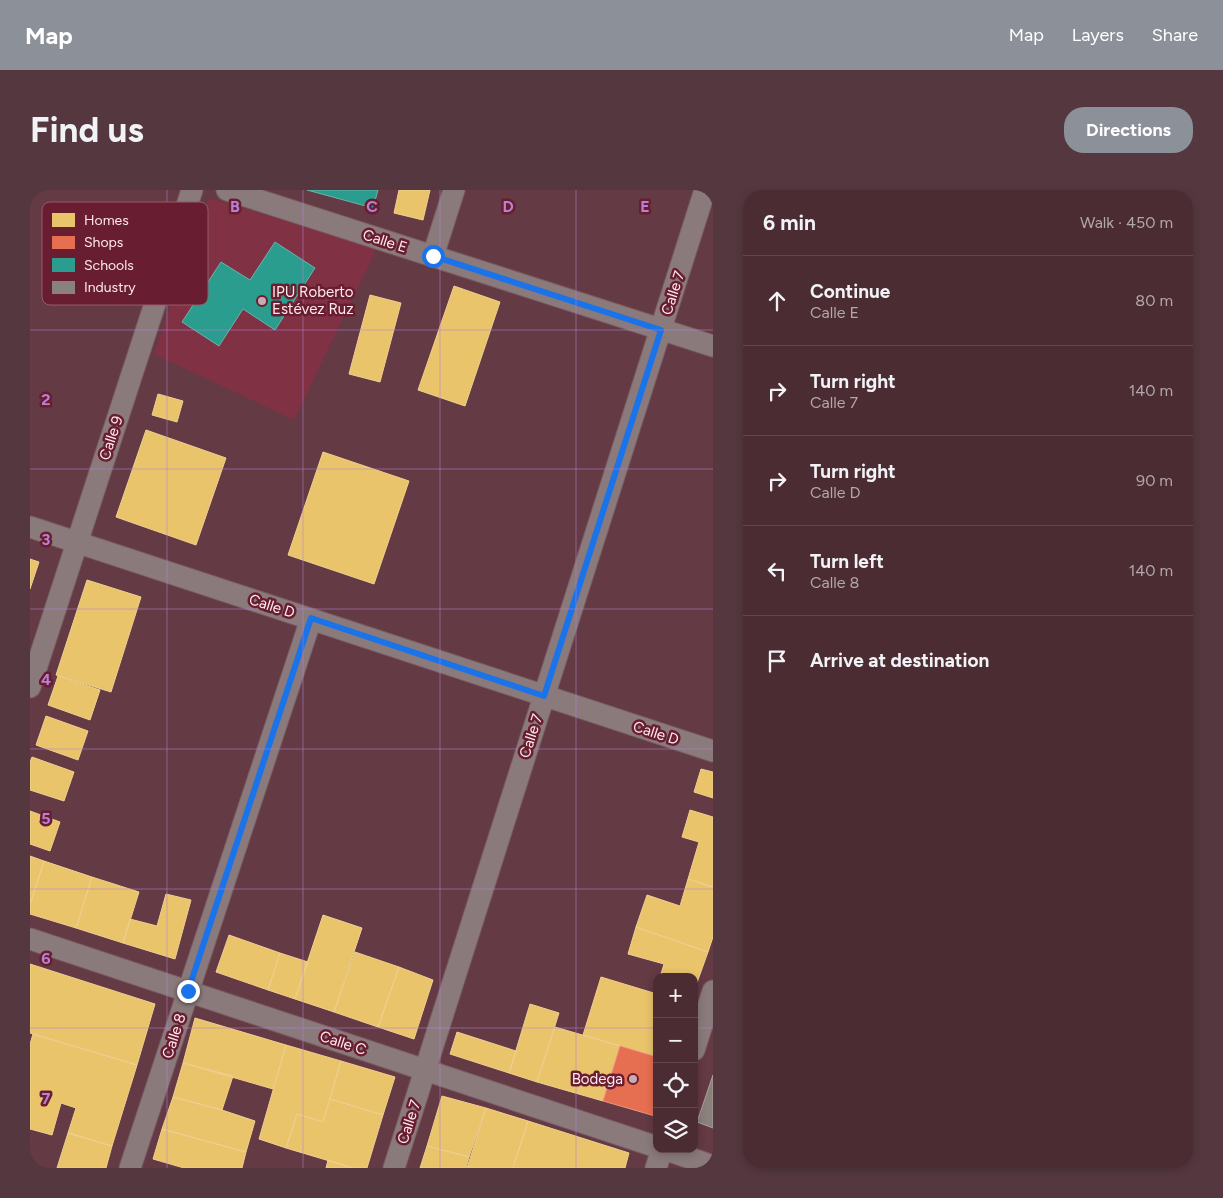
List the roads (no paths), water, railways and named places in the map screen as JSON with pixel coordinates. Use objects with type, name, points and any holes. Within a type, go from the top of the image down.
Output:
[{"type":"street","name":"Calle 9","points":[[188,202],[192,190]]},
{"type":"street","name":"Calle E","points":[[228,190],[713,346]]},
{"type":"street","points":[[433,256],[454,190]]},
{"type":"street","name":"Calle 7","points":[[394,1168],[705,190]]},
{"type":"street","name":"Calle 9","points":[[30,687],[154,305]]},
{"type":"street","name":"Calle D","points":[[30,526],[713,751]]},
{"type":"street","name":"Calle 8","points":[[130,1168],[311,618]]},
{"type":"street","name":"Calle C","points":[[30,939],[653,1146]]},
{"type":"street","points":[[698,1038],[713,991]]},
{"type":"street","points":[[656,1168],[662,1153]]},
{"type":"street","points":[[675,1153],[713,1166]]},
{"type":"place","name":"IPU Roberto Estévez Ruz","points":[[262,301]]},
{"type":"place","name":"Bodega","points":[[633,1079]]}]
